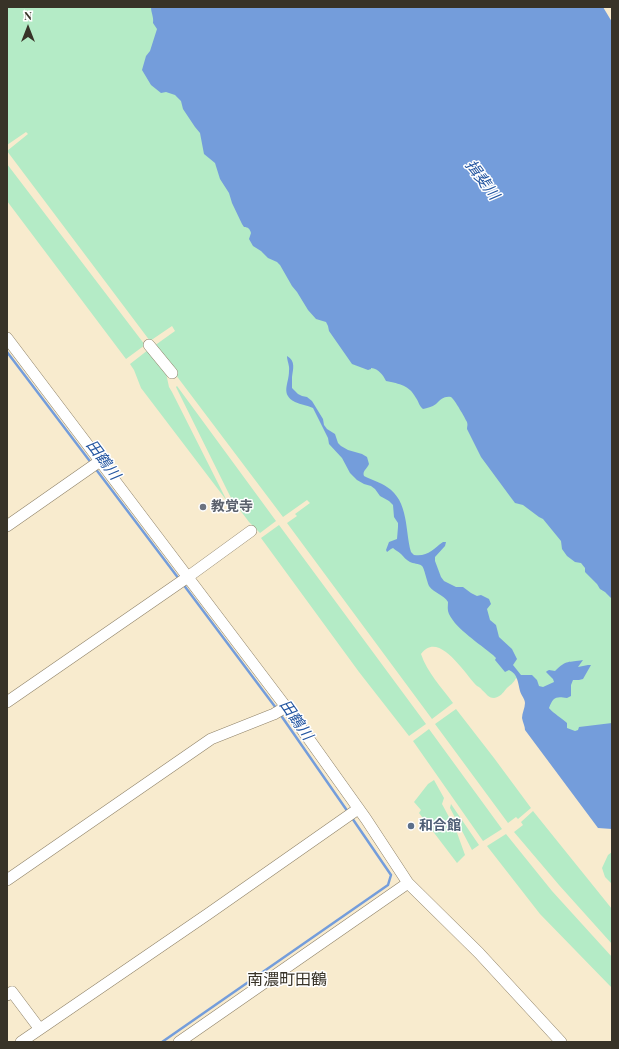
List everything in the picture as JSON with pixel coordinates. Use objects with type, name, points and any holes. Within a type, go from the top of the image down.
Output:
[{"type":"street","points":[[9,345],[100,462],[183,580],[366,820],[408,883],[478,953],[561,1042]]},
{"type":"street","points":[[149,345],[172,373]]},
{"type":"street","points":[[7,526],[100,462]]},
{"type":"street","points":[[7,702],[183,580],[251,530]]},
{"type":"street","points":[[7,880],[211,739],[281,710]]},
{"type":"street","points":[[26,1041],[40,1028],[208,914],[357,810]]},
{"type":"street","points":[[179,1042],[408,883]]},
{"type":"street","points":[[7,995],[12,992],[40,1028]]},
{"type":"green space","points":[[7,7],[159,7],[451,385],[612,583],[612,777],[574,736],[551,714],[548,704],[516,678],[500,696],[494,698],[490,697],[477,686],[452,657],[436,647],[428,648],[421,654],[431,673],[453,703],[432,719],[287,523],[297,516],[295,514],[310,503],[307,500],[283,517],[154,346],[175,331],[172,326],[150,341],[7,151],[28,134],[26,132],[7,145]]},
{"type":"green space","points":[[7,164],[145,345],[126,359],[7,201]]},
{"type":"green space","points":[[148,350],[166,373],[169,387],[227,501],[141,388],[130,364]]},
{"type":"green space","points":[[177,386],[276,521],[260,533],[249,522],[231,498],[176,387]]},
{"type":"green space","points":[[279,525],[426,724],[409,736],[359,672],[261,538]]},
{"type":"green space","points":[[456,709],[531,808],[518,819],[516,817],[508,823],[435,724]]},
{"type":"green space","points":[[429,729],[502,829],[483,841],[413,741]]},
{"type":"green space","points":[[434,780],[444,798],[442,804],[456,830],[465,855],[457,863],[419,813],[421,810],[414,802],[428,784]]},
{"type":"green space","points":[[451,804],[479,845],[472,850],[450,808]]},
{"type":"green space","points":[[533,811],[612,909],[612,944],[514,832],[523,825],[521,822]]},
{"type":"green space","points":[[506,834],[552,891],[612,957],[612,988],[540,914],[487,846]]},
{"type":"green space","points":[[612,852],[612,884],[605,877],[602,868],[608,855]]},
{"type":"water","name":"揖斐川","points":[[151,7],[603,7],[612,22],[612,599],[600,589],[585,572],[585,568],[581,563],[575,562],[567,556],[562,549],[561,541],[543,519],[523,505],[515,503],[481,457],[467,429],[467,422],[451,397],[444,397],[433,406],[423,409],[417,399],[407,388],[400,384],[386,381],[376,370],[371,368],[368,370],[352,364],[329,331],[326,322],[316,319],[308,310],[280,265],[253,246],[249,239],[251,233],[250,230],[242,224],[229,193],[220,179],[215,163],[204,154],[200,133],[183,109],[181,101],[175,95],[166,92],[161,93],[151,85],[142,70],[157,29],[153,23]]},
{"type":"water","points":[[287,356],[293,363],[292,388],[298,394],[307,397],[312,401],[323,419],[324,425],[335,434],[338,443],[341,446],[367,457],[369,464],[364,471],[364,476],[387,487],[399,500],[403,508],[411,552],[414,555],[427,554],[443,542],[446,542],[445,546],[435,557],[441,577],[444,581],[456,587],[463,587],[477,596],[481,595],[489,599],[491,604],[487,609],[490,620],[496,625],[499,637],[512,649],[517,659],[513,665],[521,675],[532,675],[537,680],[539,686],[543,687],[554,682],[546,672],[549,670],[555,671],[565,663],[583,660],[578,667],[591,665],[583,679],[573,680],[571,685],[571,696],[567,698],[555,698],[549,708],[567,723],[567,728],[575,731],[578,730],[579,727],[612,723],[612,829],[598,828],[525,730],[522,714],[525,702],[514,674],[509,670],[505,672],[495,660],[496,658],[493,655],[452,620],[448,612],[448,602],[429,586],[422,566],[411,563],[393,548],[387,552],[386,550],[389,542],[397,539],[398,523],[394,517],[393,505],[380,496],[371,486],[357,480],[350,473],[342,458],[329,444],[328,438],[313,408],[290,399],[286,388],[289,376]]},
{"type":"waterway","name":"田鶴川","points":[[7,352],[92,464]]},
{"type":"waterway","name":"田鶴川","points":[[95,468],[179,579]]},
{"type":"waterway","name":"田鶴川","points":[[183,584],[276,708]]},
{"type":"waterway","name":"田鶴川","points":[[280,714],[348,812]]},
{"type":"waterway","name":"田鶴川","points":[[162,1042],[388,885],[391,875],[352,818]]},
{"type":"place","name":"教覚寺","points":[[203,507]]},
{"type":"place","name":"和合館","points":[[411,826]]},
{"type":"district","name":"南濃町田鶴","points":[[287,980]]}]
